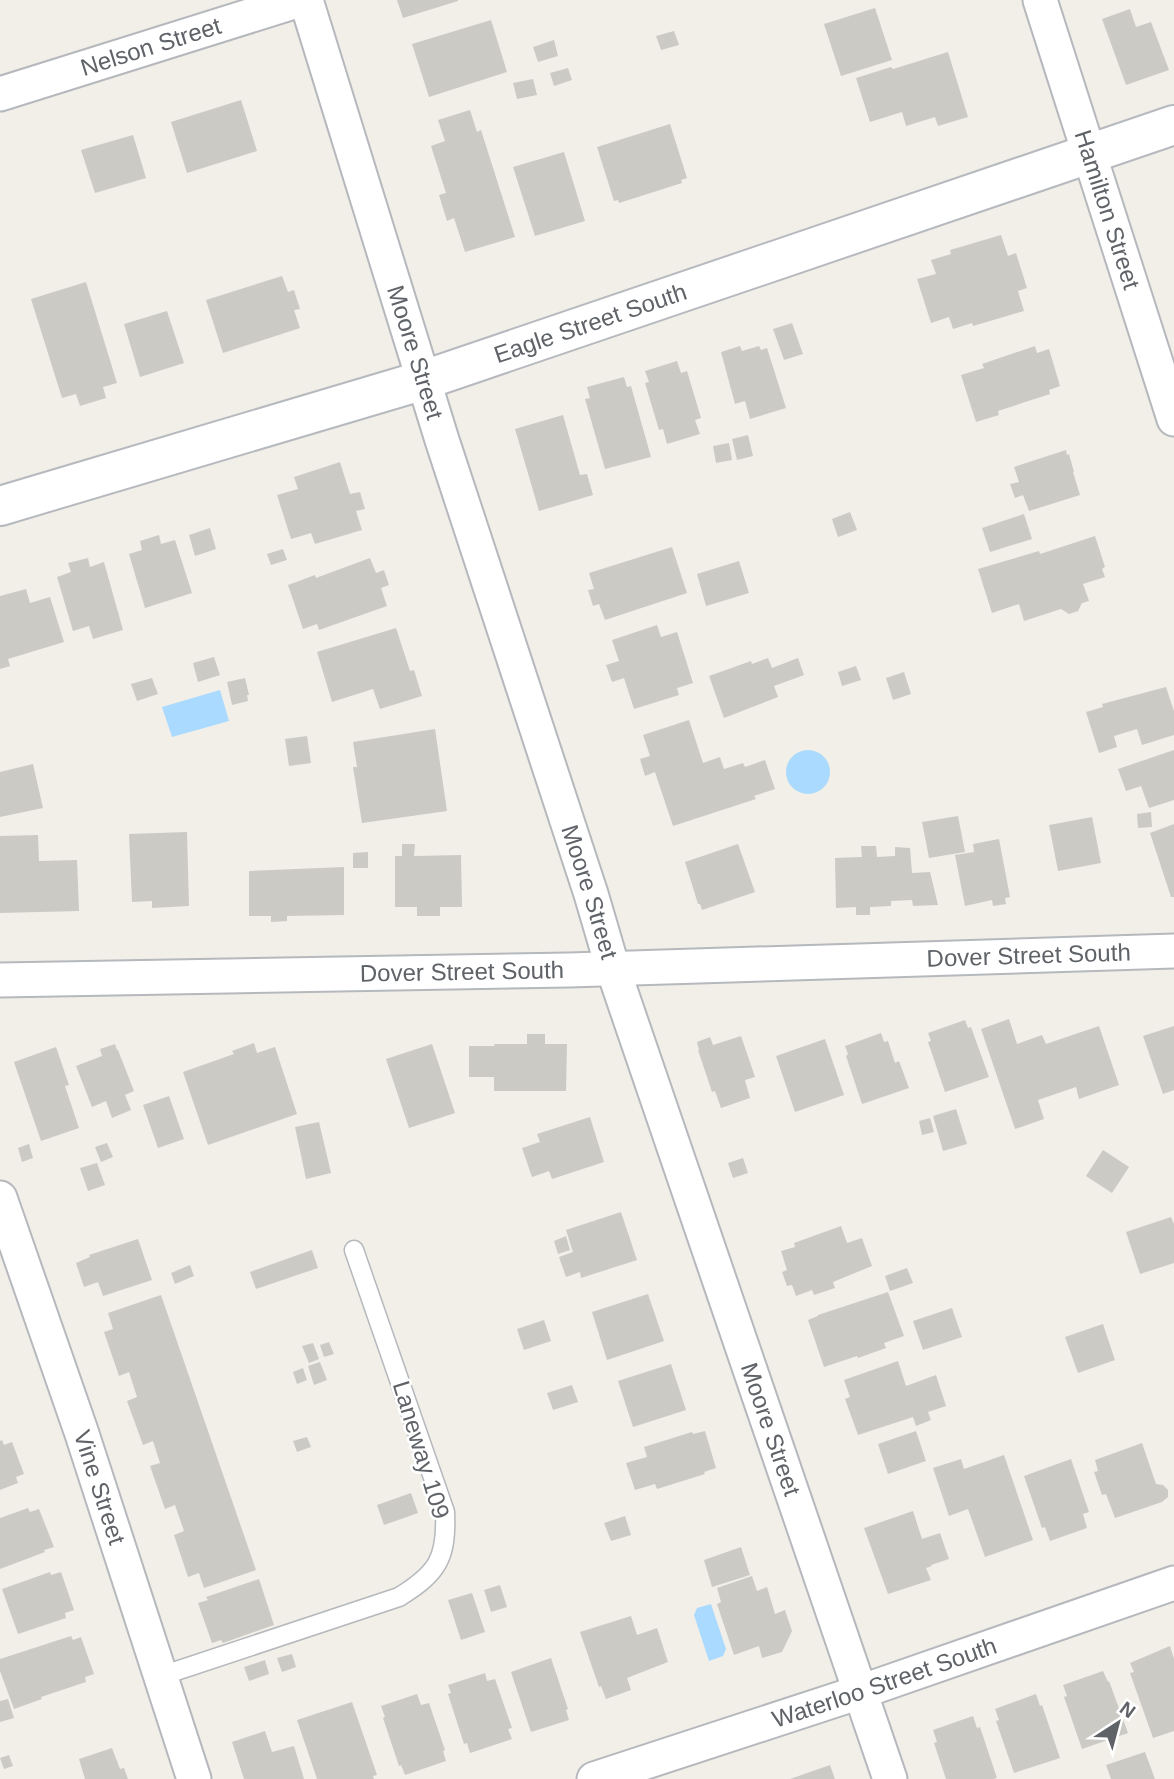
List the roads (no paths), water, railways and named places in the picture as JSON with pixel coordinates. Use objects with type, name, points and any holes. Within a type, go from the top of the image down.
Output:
[{"type":"street","name":"Nelson Street","points":[[0,94],[300,0]]},
{"type":"street","name":"Moore Street","points":[[306,0],[442,440],[614,969],[890,1779]]},
{"type":"street","name":"Hamilton Street","points":[[1040,0],[1174,419]]},
{"type":"street","name":"Eagle Street South","points":[[0,506],[424,380],[1174,124]]},
{"type":"street","name":"Dover Street South","points":[[0,980],[614,969],[1174,951]]},
{"type":"street","name":"Vine Street","points":[[0,1198],[81,1431],[194,1779]]},
{"type":"street","name":"Waterloo Street South","points":[[594,1779],[860,1692],[1174,1583]]},
{"type":"lane","name":"Laneway 109","points":[[161,1676],[399,1597],[421,1583],[438,1563],[446,1538],[445,1512],[354,1250]]},
{"type":"water","points":[[220,690],[229,721],[172,737],[162,707]]},
{"type":"water","points":[[808,750],[817,751],[824,756],[829,763],[829,781],[824,788],[817,793],[808,794],[799,793],[792,788],[787,781],[786,772],[787,763],[792,756],[799,751]]},
{"type":"water","points":[[711,1604],[726,1649],[723,1656],[709,1661],[694,1615],[697,1608]]}]
